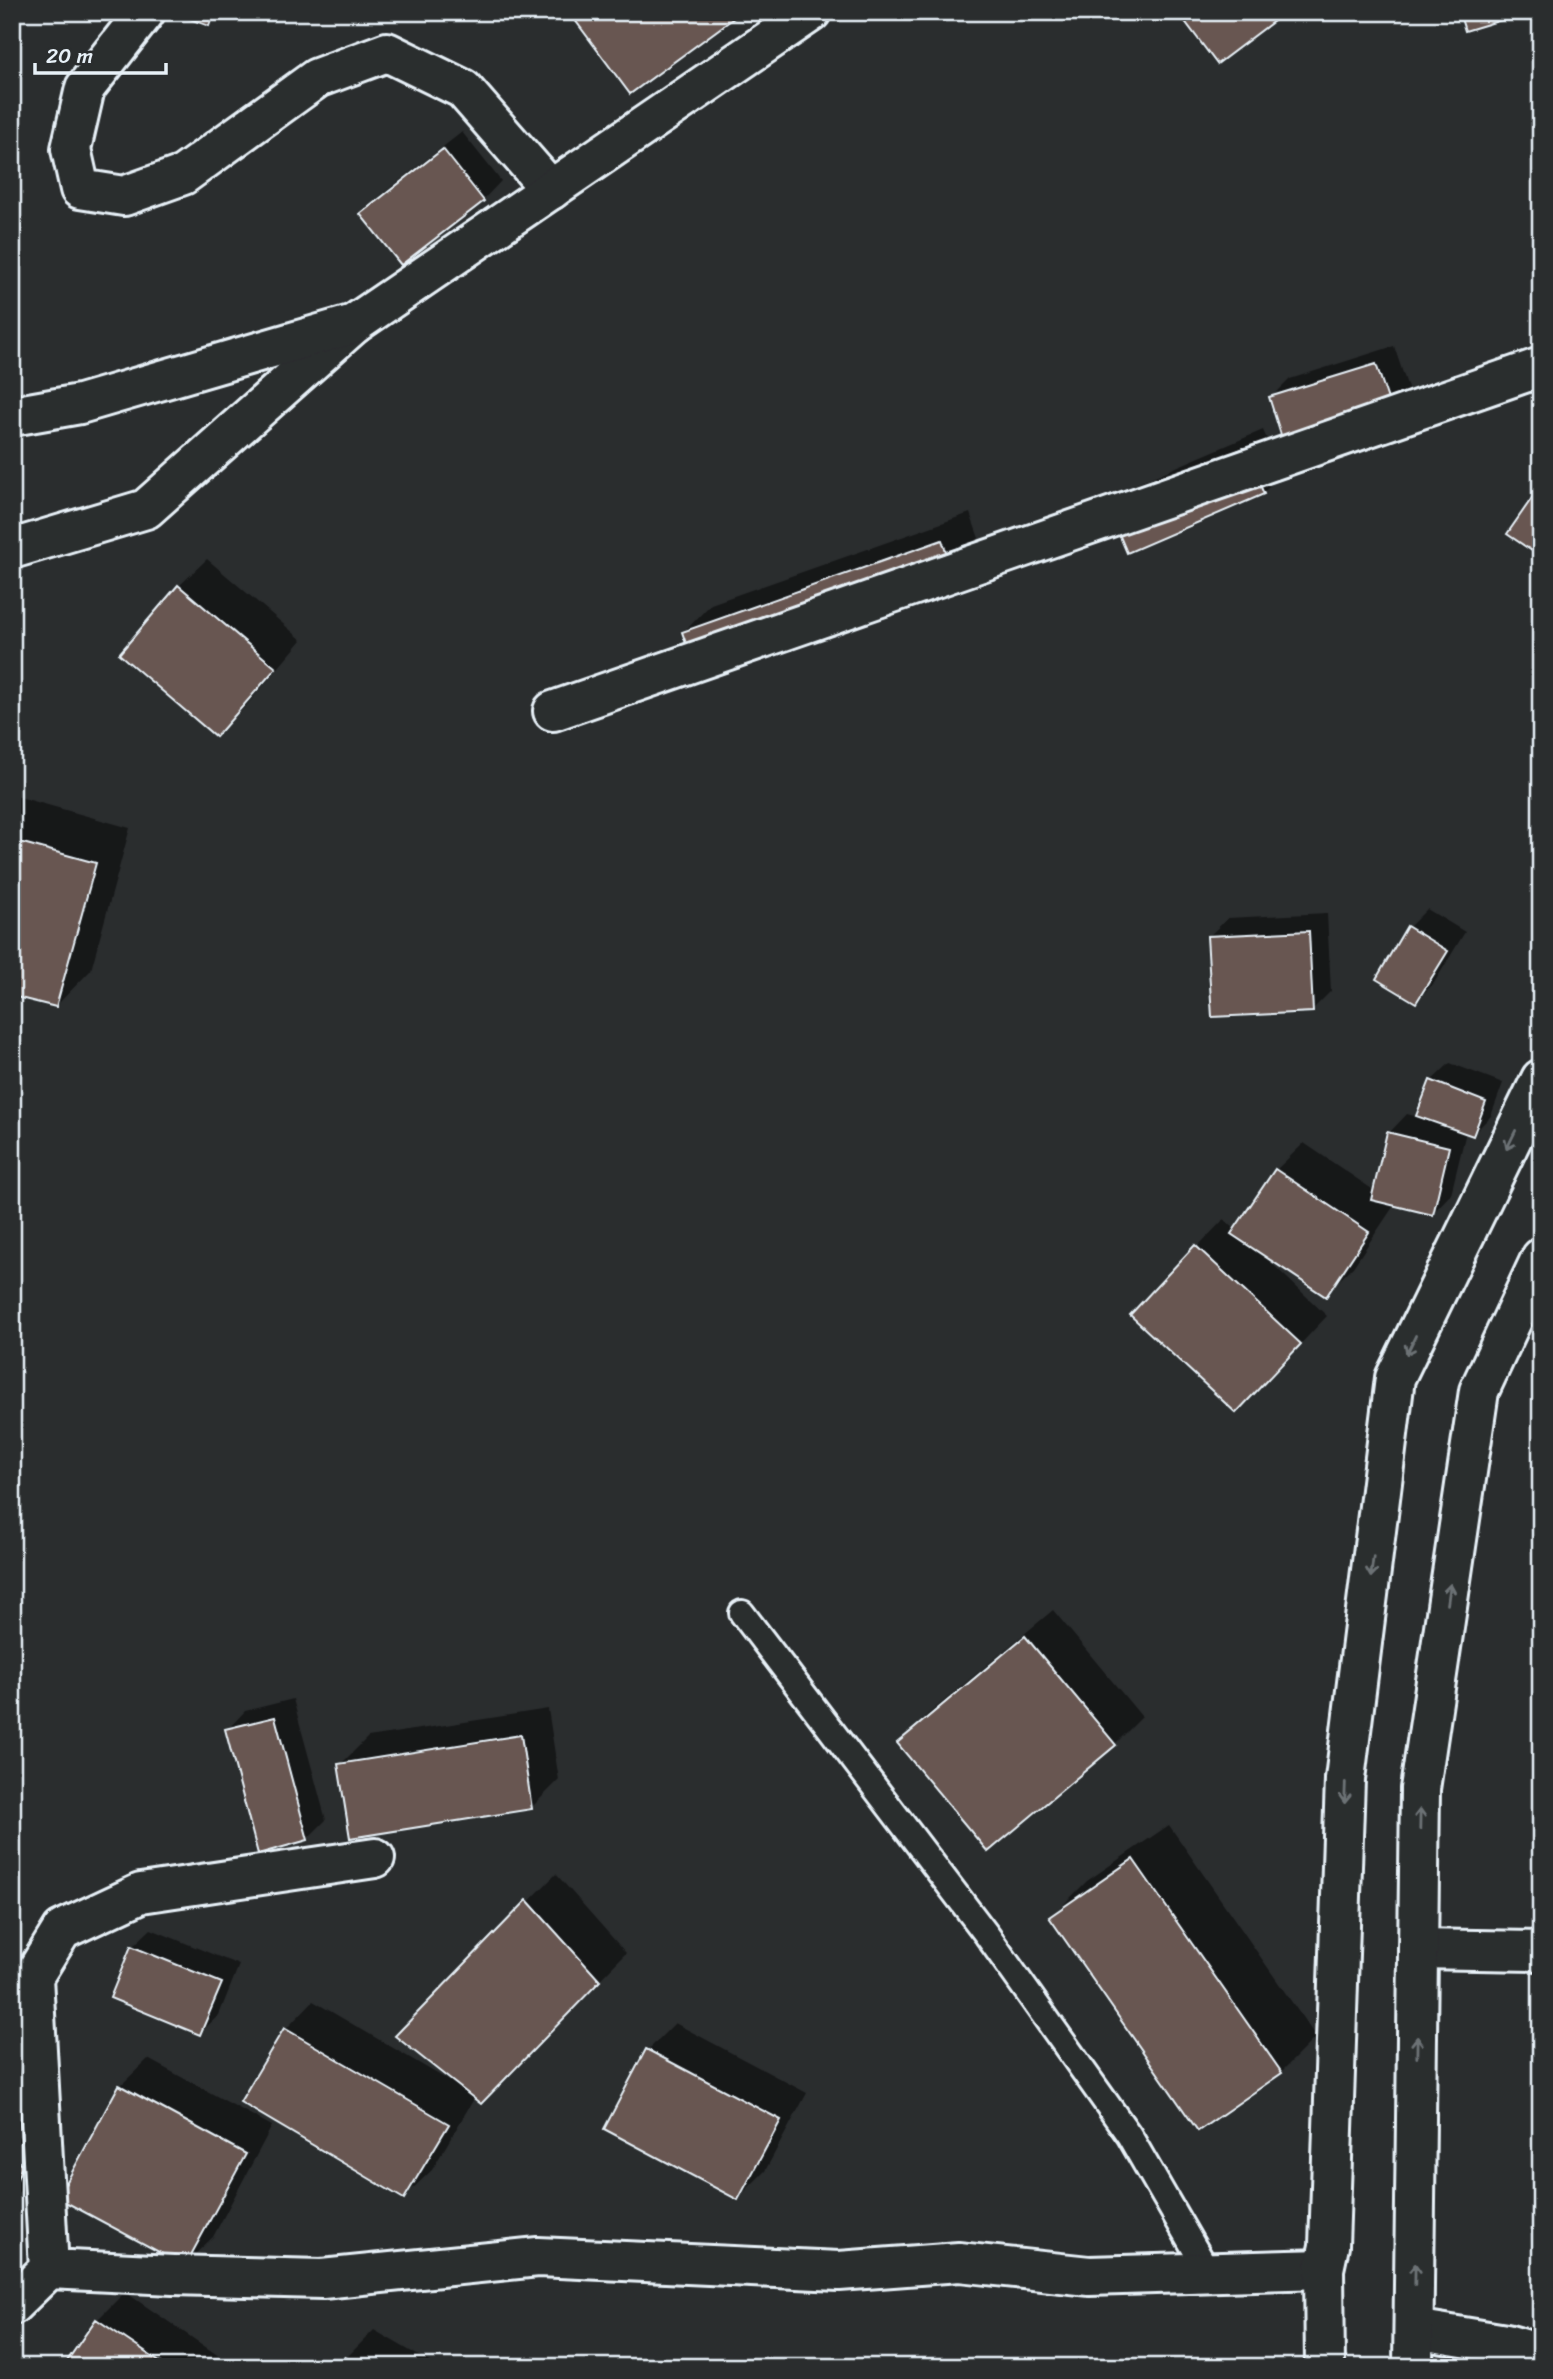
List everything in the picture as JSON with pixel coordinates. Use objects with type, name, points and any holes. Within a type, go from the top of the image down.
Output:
[{"type":"street","points":[[145,12],[85,88],[71,149],[80,189],[124,196],[183,175],[317,78],[387,52],[463,89],[551,190]]},
{"type":"street","points":[[12,549],[146,509],[354,324],[811,12]]},
{"type":"street","points":[[12,416],[80,404],[354,324]]},
{"type":"street","points":[[553,711],[1541,367]]},
{"type":"street","points":[[1325,2367],[1324,2269],[1329,2246],[1346,1779],[1395,1378],[1541,1079]]},
{"type":"street","points":[[1413,2367],[1420,1789],[1479,1391],[1541,1258]]},
{"type":"street","points":[[49,2269],[33,1977],[62,1930],[141,1893],[375,1858]]},
{"type":"street","points":[[1418,1949],[1541,1951]]},
{"type":"street","points":[[12,2305],[49,2269],[322,2279],[538,2257],[839,2271],[960,2262],[1089,2276],[1324,2269]]},
{"type":"street","points":[[1414,2329],[1506,2344],[1541,2354]]},
{"type":"lane","points":[[742,1613],[987,1935],[1122,2124],[1208,2272]]},
{"type":"building","points":[[171,12],[214,12],[209,26]]},
{"type":"building","points":[[569,12],[742,12],[630,94]]},
{"type":"building","points":[[1178,12],[1286,12],[1217,64]]},
{"type":"building","points":[[1459,12],[1528,12],[1465,31]]},
{"type":"building","points":[[443,149],[484,201],[401,265],[360,214]]},
{"type":"building","points":[[1376,364],[1395,420],[1287,454],[1269,397]]},
{"type":"building","points":[[1244,448],[1264,494],[1127,553],[1107,506]]},
{"type":"building","points":[[1541,485],[1541,557],[1507,534]]},
{"type":"building","points":[[942,540],[959,588],[699,680],[682,632]]},
{"type":"building","points":[[178,585],[276,668],[216,737],[119,654]]},
{"type":"building","points":[[12,840],[96,863],[56,1007],[12,996]]},
{"type":"building","points":[[1407,926],[1448,951],[1416,1003],[1376,979]]},
{"type":"building","points":[[1309,931],[1313,1012],[1212,1017],[1207,936]]},
{"type":"building","points":[[1430,1080],[1486,1102],[1473,1136],[1416,1116]]},
{"type":"building","points":[[1387,1132],[1449,1147],[1433,1215],[1371,1200]]},
{"type":"building","points":[[1275,1169],[1369,1232],[1326,1297],[1231,1234]]},
{"type":"building","points":[[1195,1245],[1301,1344],[1236,1413],[1130,1315]]},
{"type":"building","points":[[1025,1636],[1116,1745],[988,1852],[897,1743]]},
{"type":"building","points":[[275,1717],[308,1840],[258,1854],[225,1729]]},
{"type":"building","points":[[521,1735],[532,1809],[350,1838],[338,1764]]},
{"type":"building","points":[[1133,1859],[1282,2073],[1198,2131],[1049,1917]]},
{"type":"building","points":[[527,1900],[600,1981],[481,2104],[395,2036]]},
{"type":"building","points":[[131,1946],[222,1983],[200,2035],[110,1998]]},
{"type":"building","points":[[284,2028],[449,2124],[404,2199],[240,2102]]},
{"type":"building","points":[[646,2049],[781,2120],[738,2200],[604,2129]]},
{"type":"building","points":[[12,2067],[22,2071],[12,2098]]},
{"type":"building","points":[[119,2085],[246,2154],[185,2266],[58,2198]]},
{"type":"building","points":[[12,2159],[23,2164],[12,2191]]},
{"type":"building","points":[[96,2319],[167,2367],[63,2367]]},
{"type":"building","points":[[345,2357],[362,2367],[339,2367]]}]
